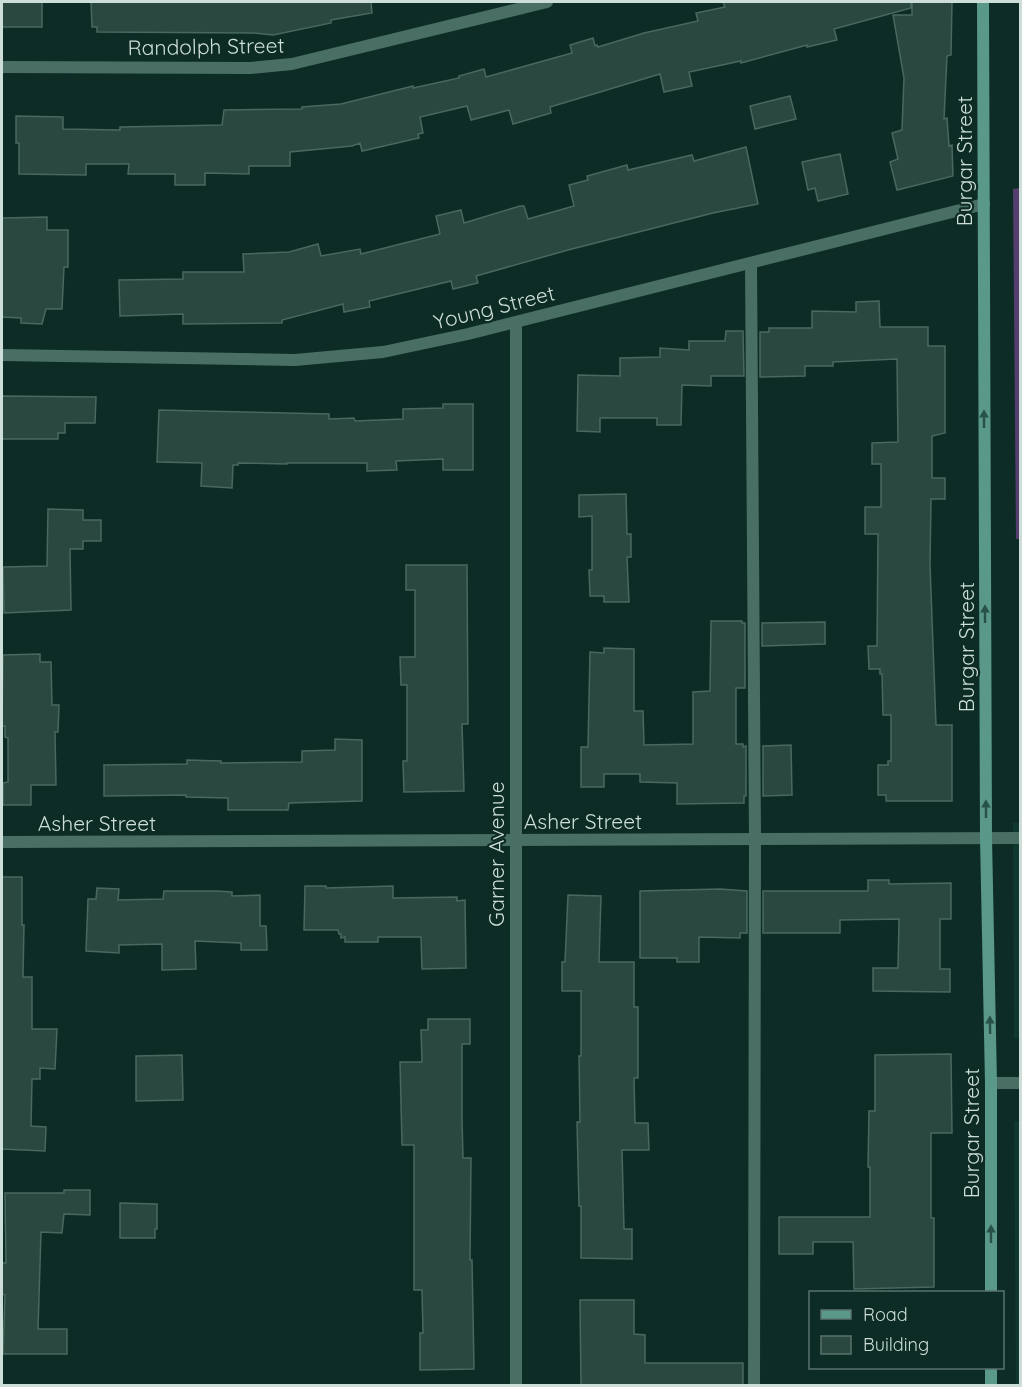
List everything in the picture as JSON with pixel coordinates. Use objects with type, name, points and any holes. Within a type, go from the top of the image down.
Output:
[{"type":"street","name":"Randolph Street","points":[[2,67],[250,68],[292,64],[547,2]]},
{"type":"street","name":"Burgar Street","points":[[983,2],[986,838],[991,1083],[991,1291]]},
{"type":"street","name":"Young Street","points":[[2,355],[295,360],[383,352],[516,322],[984,204]]},
{"type":"street","points":[[751,263],[755,839],[754,1386]]},
{"type":"street","name":"Garner Avenue","points":[[516,322],[516,1386]]},
{"type":"street","name":"Asher Street","points":[[2,842],[1020,838]]},
{"type":"street","points":[[991,1083],[1020,1083]]},
{"type":"street","points":[[991,1369],[991,1386]]},
{"type":"shaded area","points":[[1020,188],[1020,539],[1016,539],[1013,189]]},
{"type":"shaded area","points":[[1013,823],[1020,823],[1020,1038],[1014,1038]]},
{"type":"shaded area","points":[[1014,1121],[1020,1121],[1020,1386],[1016,1385]]},
{"type":"building","points":[[2,2],[42,2],[42,27],[2,27]]},
{"type":"building","points":[[91,2],[371,2],[372,13],[331,20],[331,23],[273,35],[97,32],[97,27],[92,27]]},
{"type":"building","points":[[723,2],[911,2],[911,8],[834,29],[837,40],[807,47],[807,45],[741,63],[741,61],[689,72],[692,86],[664,92],[660,74],[550,107],[551,113],[513,124],[509,110],[471,120],[467,106],[420,117],[423,133],[418,134],[419,138],[362,151],[360,143],[352,146],[290,152],[290,166],[249,166],[249,174],[205,173],[205,185],[175,185],[175,174],[128,174],[129,164],[86,164],[86,175],[19,174],[16,116],[63,117],[63,129],[120,130],[120,127],[222,125],[224,110],[302,109],[302,107],[341,104],[413,86],[413,88],[459,78],[459,76],[484,69],[486,77],[572,53],[570,45],[593,38],[595,46],[598,47],[644,33],[698,21],[696,13],[725,7]]},
{"type":"building","points":[[912,2],[952,2],[951,55],[947,56],[944,119],[947,118],[949,146],[952,145],[953,176],[897,190],[890,162],[898,159],[892,133],[902,130],[904,78],[893,15],[912,15]]},
{"type":"building","points":[[790,96],[796,119],[755,129],[750,106]]},
{"type":"building","points":[[746,147],[758,204],[713,213],[568,250],[476,276],[478,283],[453,289],[451,281],[369,301],[370,307],[344,312],[343,304],[282,320],[282,323],[183,324],[183,314],[120,316],[119,280],[183,279],[183,272],[244,272],[243,254],[289,252],[318,244],[321,256],[360,249],[361,254],[440,234],[436,216],[461,210],[464,223],[520,206],[524,206],[528,219],[574,206],[569,185],[588,180],[587,176],[627,165],[628,170],[692,155],[694,161]]},
{"type":"building","points":[[840,154],[848,194],[818,201],[815,188],[808,190],[802,162]]},
{"type":"building","points":[[47,217],[47,230],[68,230],[68,267],[64,267],[62,309],[46,309],[42,324],[21,323],[21,318],[2,317],[2,218]]},
{"type":"building","points":[[879,301],[880,327],[928,327],[928,346],[945,346],[945,433],[932,436],[932,478],[945,478],[945,499],[931,499],[930,565],[936,725],[952,725],[952,801],[886,801],[886,795],[878,795],[878,765],[888,765],[888,761],[891,761],[891,715],[883,715],[880,669],[869,669],[868,646],[877,646],[878,534],[865,534],[865,507],[881,507],[881,464],[872,464],[872,443],[898,442],[897,359],[833,362],[833,366],[805,366],[805,376],[760,377],[760,332],[769,332],[769,328],[812,328],[812,311],[856,312],[856,302]]},
{"type":"building","points":[[726,331],[743,331],[744,376],[711,376],[711,386],[682,385],[681,425],[657,425],[657,418],[600,418],[600,432],[577,431],[578,375],[620,376],[620,358],[660,357],[660,348],[689,350],[689,341],[725,341]]},
{"type":"building","points":[[2,396],[96,397],[95,423],[65,423],[65,433],[58,433],[58,439],[2,439]]},
{"type":"building","points":[[443,404],[473,404],[473,470],[443,470],[443,459],[396,461],[397,470],[367,471],[367,463],[238,463],[238,465],[233,465],[232,488],[201,486],[202,463],[157,462],[159,410],[329,414],[329,419],[354,418],[355,421],[403,419],[403,409],[443,408]]},
{"type":"building","points":[[626,494],[627,534],[631,534],[631,557],[627,557],[629,602],[604,602],[604,596],[590,596],[592,516],[579,517],[579,495]]},
{"type":"building","points":[[48,509],[83,510],[83,520],[101,520],[101,541],[83,541],[83,549],[70,549],[71,610],[4,613],[3,567],[47,566]]},
{"type":"building","points":[[406,565],[467,565],[468,724],[462,724],[464,791],[404,792],[403,761],[407,761],[407,685],[401,685],[400,657],[415,657],[415,590],[406,590]]},
{"type":"building","points":[[711,621],[742,621],[745,623],[745,688],[736,688],[736,744],[746,746],[744,803],[677,804],[677,783],[640,782],[640,774],[604,774],[604,787],[581,787],[581,747],[588,747],[590,652],[604,653],[604,648],[634,649],[634,711],[643,711],[644,745],[693,744],[693,692],[710,691]]},
{"type":"building","points":[[825,622],[825,644],[762,646],[762,623]]},
{"type":"building","points":[[40,654],[40,662],[51,662],[52,705],[59,705],[58,732],[55,732],[56,785],[31,785],[31,805],[3,805],[3,783],[8,782],[8,738],[5,737],[5,726],[2,726],[3,655]]},
{"type":"building","points":[[335,739],[362,740],[362,801],[289,803],[288,810],[228,810],[228,798],[186,797],[186,795],[104,796],[104,765],[187,764],[187,760],[221,761],[221,763],[302,762],[302,751],[335,750]]},
{"type":"building","points":[[791,745],[792,795],[763,796],[763,746]]},
{"type":"building","points":[[2,877],[22,877],[23,977],[32,977],[32,1029],[57,1029],[55,1069],[40,1068],[40,1079],[32,1079],[31,1126],[46,1127],[45,1151],[2,1149]]},
{"type":"building","points":[[868,880],[889,880],[889,884],[951,883],[951,919],[940,919],[940,969],[950,969],[950,992],[873,991],[873,968],[898,968],[899,919],[840,920],[840,933],[763,933],[763,891],[868,891]]},
{"type":"building","points":[[305,886],[326,886],[326,888],[393,886],[393,898],[457,897],[457,901],[465,900],[466,968],[422,969],[421,937],[378,937],[378,942],[345,942],[345,937],[341,938],[338,930],[304,930]]},
{"type":"building","points":[[97,888],[119,889],[118,900],[163,899],[164,891],[217,891],[232,892],[232,896],[260,895],[260,926],[266,926],[267,950],[241,950],[241,943],[195,941],[196,969],[162,970],[162,944],[119,945],[119,953],[86,951],[88,899],[96,899]]},
{"type":"building","points":[[720,889],[747,891],[747,933],[740,933],[740,938],[699,937],[699,962],[677,962],[677,958],[640,958],[640,891]]},
{"type":"building","points":[[568,895],[601,896],[599,962],[634,962],[634,1007],[638,1007],[638,1078],[634,1078],[635,1123],[648,1123],[649,1150],[622,1150],[624,1229],[632,1229],[632,1259],[581,1258],[577,1122],[580,1122],[581,991],[562,991],[562,962],[565,962]]},
{"type":"building","points":[[428,1019],[470,1019],[470,1044],[462,1044],[462,1119],[463,1158],[471,1158],[470,1260],[472,1260],[474,1369],[420,1370],[420,1333],[423,1333],[422,1290],[414,1290],[414,1145],[402,1145],[400,1062],[422,1062],[421,1030],[428,1030]]},
{"type":"building","points":[[951,1054],[952,1133],[931,1133],[934,1287],[854,1289],[853,1242],[813,1242],[813,1254],[779,1254],[779,1217],[870,1217],[869,1111],[875,1111],[875,1055]]},
{"type":"building","points":[[182,1055],[183,1100],[136,1101],[136,1056]]},
{"type":"building","points":[[64,1190],[90,1190],[90,1215],[64,1214],[62,1233],[41,1232],[38,1329],[67,1329],[67,1354],[3,1354],[5,1295],[2,1294],[2,1263],[6,1263],[5,1193],[64,1193]]},
{"type":"building","points":[[120,1203],[157,1204],[155,1238],[120,1238]]},
{"type":"building","points":[[580,1300],[634,1300],[634,1334],[645,1335],[645,1363],[743,1363],[743,1386],[581,1386]]}]
